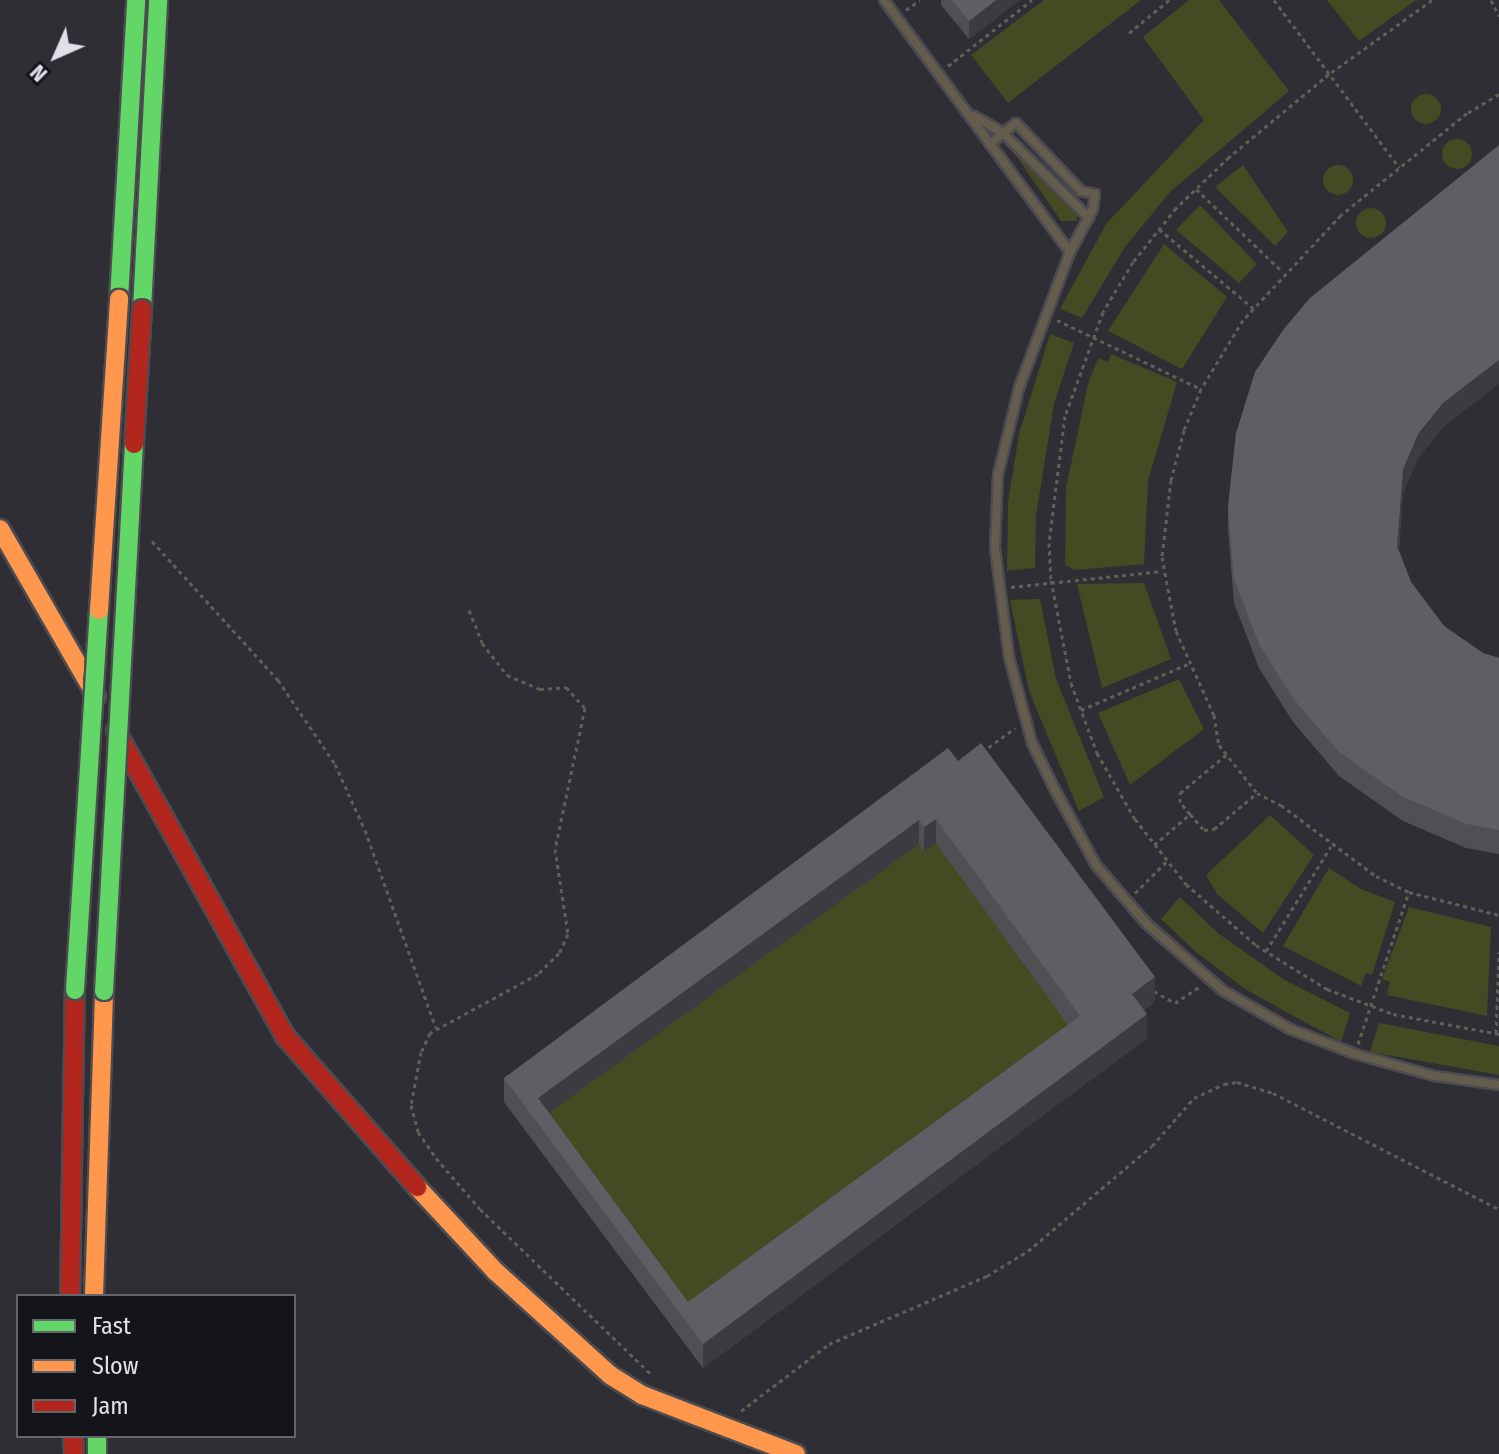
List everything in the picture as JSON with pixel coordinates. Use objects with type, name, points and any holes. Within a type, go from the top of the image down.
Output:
[{"type":"main road","points":[[70,1294],[75,990],[108,531],[136,0]]},
{"type":"main road","points":[[94,1294],[104,991],[158,0]]},
{"type":"main road","points":[[0,529],[142,776],[245,972],[309,1069],[495,1271],[610,1375],[666,1407],[796,1454]]},
{"type":"lane","points":[[884,0],[1070,252]]},
{"type":"lane","points":[[969,113],[1003,133],[1089,218]]},
{"type":"lane","points":[[990,144],[1016,123],[1081,191],[1095,194],[1089,218],[1070,252],[1019,388],[998,475],[997,588],[1024,721],[1096,865],[1127,902],[1209,979],[1290,1029],[1355,1054],[1435,1076],[1499,1085]]},
{"type":"path","points":[[898,18],[920,0]]},
{"type":"path","points":[[939,73],[1032,0]]},
{"type":"path","points":[[1129,33],[1169,0]]},
{"type":"path","points":[[1274,0],[1399,167]]},
{"type":"path","points":[[1432,0],[1329,74],[1196,189],[1133,262],[1093,336],[1065,416],[1049,543],[1051,580],[1081,710],[1097,753],[1166,862],[1266,951],[1327,989],[1368,1005],[1497,1033],[1499,952]]},
{"type":"path","points":[[1491,0],[1499,16]]},
{"type":"path","points":[[1499,94],[1399,167],[1283,272],[1253,308],[1201,389],[1171,480],[1162,571],[1188,663],[1227,755],[1257,793],[1281,805],[1331,846],[1409,892],[1499,915]]},
{"type":"path","points":[[1196,189],[1283,272]]},
{"type":"path","points":[[1159,229],[1253,308]]},
{"type":"path","points":[[1046,315],[1201,389]]},
{"type":"path","points":[[143,531],[278,680],[329,754],[365,830],[436,1028]]},
{"type":"path","points":[[997,588],[1051,580],[1162,571]]},
{"type":"path","points":[[469,610],[482,643],[507,675],[540,689],[566,687],[585,708],[555,849],[568,934],[553,962],[538,974],[436,1028],[423,1045],[411,1105],[418,1132],[512,1244],[663,1385]]},
{"type":"path","points":[[1081,710],[1188,663]]},
{"type":"path","points":[[981,756],[1024,721]]},
{"type":"path","points":[[1227,755],[1180,793],[1180,802],[1208,831],[1257,793]]},
{"type":"path","points":[[1154,845],[1190,814]]},
{"type":"path","points":[[1266,951],[1331,846]]},
{"type":"path","points":[[1127,902],[1166,862]]},
{"type":"path","points":[[1355,1054],[1368,1005],[1409,892]]},
{"type":"path","points":[[1148,982],[1162,999],[1175,1003],[1209,979]]},
{"type":"path","points":[[725,1429],[751,1401],[829,1344],[987,1276],[1028,1251],[1152,1146],[1194,1098],[1224,1084],[1237,1082],[1273,1093],[1499,1209]]},
{"type":"green space","points":[[1044,0],[1141,0],[1008,103],[971,55]]},
{"type":"green space","points":[[1189,0],[1219,0],[1289,91],[1170,192],[1125,247],[1082,318],[1060,309],[1106,224],[1204,120],[1143,37]]},
{"type":"green space","points":[[1327,0],[1416,0],[1359,41]]},
{"type":"green space","points":[[1426,94],[1437,98],[1441,109],[1437,120],[1426,124],[1415,120],[1411,109],[1415,98]]},
{"type":"green space","points":[[1457,139],[1468,143],[1472,154],[1468,165],[1457,169],[1446,165],[1442,154],[1446,143]]},
{"type":"green space","points":[[1006,141],[1077,210],[1077,221],[1061,221]]},
{"type":"green space","points":[[1243,165],[1288,232],[1275,246],[1215,187]]},
{"type":"green space","points":[[1338,165],[1349,169],[1353,180],[1349,191],[1338,195],[1327,191],[1323,180],[1327,169]]},
{"type":"green space","points":[[1200,205],[1257,264],[1239,283],[1176,230]]},
{"type":"green space","points":[[1371,208],[1377,209],[1385,217],[1385,229],[1377,237],[1371,238],[1365,237],[1357,229],[1356,223],[1357,217],[1365,209]]},
{"type":"green space","points":[[1164,244],[1227,297],[1182,369],[1108,331]]},
{"type":"green space","points":[[1050,334],[1074,343],[1054,404],[1036,516],[1035,568],[1007,571],[1008,502],[1019,434]]},
{"type":"green space","points":[[1111,354],[1177,382],[1148,481],[1144,564],[1075,570],[1065,565],[1066,488],[1088,384],[1098,358],[1108,362]]},
{"type":"green space","points":[[1144,583],[1171,659],[1102,688],[1077,584]]},
{"type":"green space","points":[[1040,599],[1056,679],[1104,797],[1079,811],[1029,691],[1010,600]]},
{"type":"green space","points":[[1179,679],[1204,729],[1130,785],[1098,713]]},
{"type":"green space","points":[[981,767],[1155,1001],[1133,1018],[1147,1038],[703,1368],[504,1102]]},
{"type":"green space","points":[[1270,815],[1314,855],[1263,933],[1217,894],[1206,875]]},
{"type":"green space","points":[[1329,868],[1361,889],[1395,902],[1372,975],[1366,973],[1361,986],[1283,946]]},
{"type":"green space","points":[[1180,897],[1219,934],[1283,979],[1350,1013],[1341,1042],[1245,989],[1196,952],[1161,919]]},
{"type":"green space","points":[[1409,907],[1491,927],[1487,1016],[1387,995],[1390,982],[1382,979]]},
{"type":"green space","points":[[1379,1023],[1499,1046],[1499,1075],[1370,1052]]},
{"type":"building","points":[[952,0],[996,0],[969,21]]},
{"type":"building","points":[[1499,145],[1499,360],[1443,403],[1418,434],[1403,469],[1397,547],[1411,582],[1444,626],[1483,653],[1499,658],[1499,830],[1466,824],[1403,797],[1339,752],[1293,698],[1259,644],[1234,579],[1228,506],[1236,433],[1255,372],[1283,330],[1310,298]]},
{"type":"building","points":[[981,743],[1155,977],[1132,994],[1147,1014],[703,1344],[504,1078],[948,748],[958,761]],"holes":[[[936,819],[1080,1016],[688,1302],[538,1098],[919,820],[924,827]]]},
{"type":"traffic: fast","points":[[119,299],[136,0]]},
{"type":"traffic: fast","points":[[142,309],[158,0]]},
{"type":"traffic: fast","points":[[104,991],[134,444]]},
{"type":"traffic: fast","points":[[75,990],[99,610]]},
{"type":"traffic: fast","points":[[97,1438],[97,1454]]},
{"type":"traffic: slow","points":[[99,610],[119,299]]},
{"type":"traffic: slow","points":[[0,529],[96,696]]},
{"type":"traffic: slow","points":[[94,1294],[104,991]]},
{"type":"traffic: slow","points":[[417,1187],[495,1271],[610,1375],[642,1395],[796,1454]]},
{"type":"traffic: jam","points":[[134,444],[142,309]]},
{"type":"traffic: jam","points":[[116,731],[285,1036],[417,1187]]},
{"type":"traffic: jam","points":[[70,1294],[75,990]]},
{"type":"traffic: jam","points":[[73,1438],[74,1454]]}]
